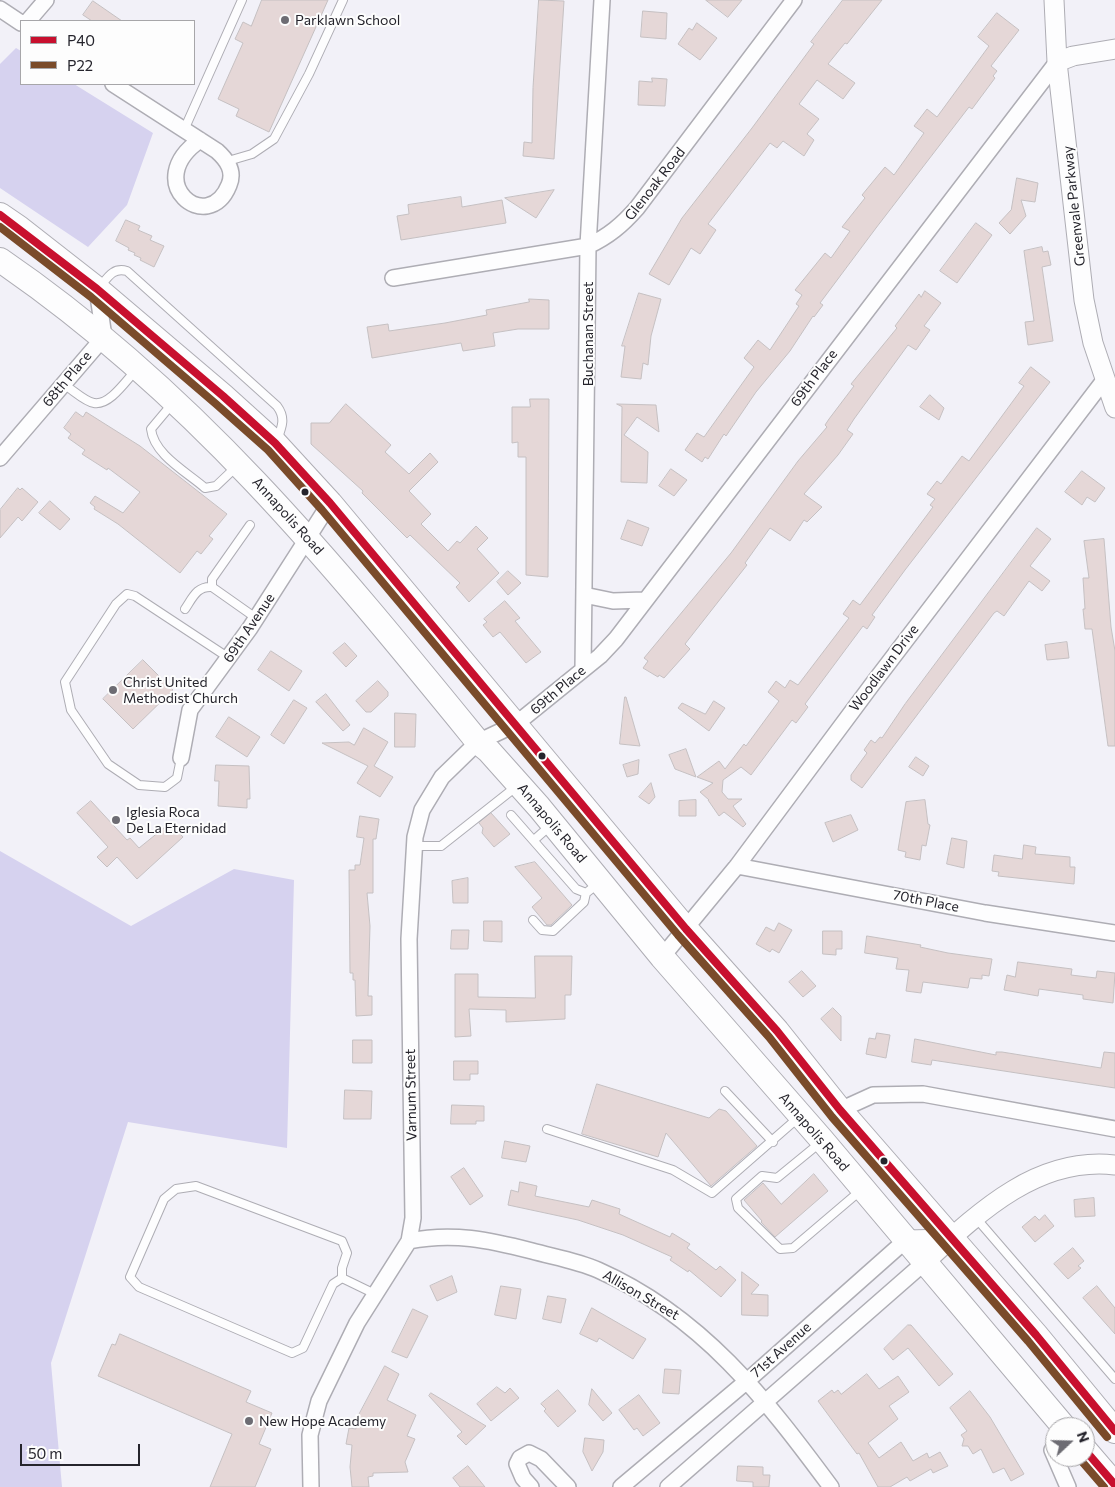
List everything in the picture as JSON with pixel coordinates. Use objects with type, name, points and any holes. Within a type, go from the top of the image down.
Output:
[{"type":"main road","points":[[0,215],[98,289],[275,443],[330,503],[686,929],[777,1031],[840,1110],[1036,1335],[1115,1431]]},
{"type":"main road","name":"Annapolis Road","points":[[0,260],[51,295],[104,337],[175,401],[239,463],[308,537],[478,742],[489,751],[519,784],[552,824],[593,887],[662,957],[822,1140],[1056,1417]]},
{"type":"main road","points":[[1095,1462],[1115,1485]]},
{"type":"street","points":[[29,20],[46,0]]},
{"type":"street","name":"Buchanan Street","points":[[583,669],[588,246],[602,0]]},
{"type":"street","name":"Glenoak Road","points":[[393,278],[588,246],[607,237],[623,224],[637,208],[794,0]]},
{"type":"street","name":"Greenvale Parkway","points":[[1054,0],[1058,62],[1084,300],[1093,343],[1115,408]]},
{"type":"street","points":[[0,9],[20,22]]},
{"type":"street","points":[[1058,62],[1073,56],[1115,49]]},
{"type":"street","name":"69th Place","points":[[516,724],[609,647],[1058,62]]},
{"type":"street","points":[[116,85],[217,151],[228,161],[231,181],[226,192],[217,201],[205,207],[194,206],[184,200],[177,189],[174,176],[179,160],[188,149],[200,140]]},
{"type":"street","points":[[98,289],[104,337]]},
{"type":"street","name":"68th Place","points":[[0,458],[104,337]]},
{"type":"street","name":"Woodlawn Drive","points":[[662,957],[737,866],[874,682],[1106,378]]},
{"type":"street","name":"69th Avenue","points":[[181,758],[190,710],[229,658],[330,503]]},
{"type":"street","points":[[584,595],[613,601],[644,600]]},
{"type":"street","name":"Varnum Street","points":[[312,1487],[310,1435],[319,1401],[357,1323],[409,1241],[413,1218],[409,939],[414,846],[422,810],[442,777],[478,742],[516,724]]},
{"type":"street","name":"70th Place","points":[[737,866],[985,913],[1115,933]]},
{"type":"street","points":[[840,1110],[873,1095],[923,1094],[1115,1129]]},
{"type":"street","name":"71st Avenue","points":[[668,1487],[951,1238],[1013,1190],[1038,1176],[1063,1168],[1099,1163],[1115,1165]]},
{"type":"street","name":"Allison Street","points":[[409,1241],[436,1236],[476,1239],[505,1244],[596,1269],[664,1306],[707,1341],[747,1381],[830,1487]]},
{"type":"street","points":[[906,1240],[951,1238]]},
{"type":"street","name":"71st Avenue","points":[[622,1487],[747,1381],[906,1240]]},
{"type":"street","points":[[531,1487],[519,1471],[517,1464],[520,1458],[529,1453],[541,1459],[568,1487]]},
{"type":"street","points":[[1059,1467],[1068,1487]]},
{"type":"lane","points":[[184,130],[242,0]]},
{"type":"lane","points":[[228,161],[252,154],[273,141],[309,74],[343,0]]},
{"type":"lane","points":[[98,289],[114,270],[119,268],[127,271],[277,406],[282,412],[284,421],[275,443]]},
{"type":"lane","points":[[64,384],[93,404],[101,403],[109,399],[138,368]]},
{"type":"lane","points":[[175,401],[151,429],[152,437],[159,450],[205,488],[216,486],[224,481],[239,463]]},
{"type":"lane","points":[[212,587],[214,573],[250,525]]},
{"type":"lane","points":[[185,609],[197,592],[204,587],[212,587],[256,618]]},
{"type":"lane","points":[[181,758],[177,778],[166,787],[139,785],[108,764],[78,723],[71,710],[65,682],[116,604],[127,594],[134,596],[229,658]]},
{"type":"lane","points":[[414,846],[441,846],[519,784]]},
{"type":"lane","points":[[511,815],[576,889],[593,887]]},
{"type":"lane","points":[[534,840],[552,824]]},
{"type":"lane","points":[[533,920],[542,930],[552,931],[584,902],[593,887]]},
{"type":"lane","points":[[726,1091],[773,1142]]},
{"type":"lane","points":[[547,1129],[673,1170],[712,1193],[773,1142],[800,1116]]},
{"type":"lane","points":[[822,1140],[777,1178],[762,1176],[736,1199],[738,1208],[780,1249],[793,1248],[863,1188]]},
{"type":"lane","points":[[196,1186],[342,1241],[347,1253],[342,1268],[342,1278],[333,1284],[303,1348],[292,1353],[140,1287],[130,1277],[164,1199],[176,1189],[196,1186]]},
{"type":"lane","points":[[976,1218],[1115,1379]]},
{"type":"lane","points":[[342,1278],[375,1294]]},
{"type":"shaded area","points":[[16,48],[20,50],[20,85],[76,85],[153,133],[127,205],[88,247],[0,188],[0,64]]},
{"type":"shaded area","points":[[0,851],[131,926],[234,869],[294,880],[287,1148],[128,1122],[51,1363],[62,1487],[0,1487]]},
{"type":"building","points":[[262,0],[328,0],[269,132],[236,116],[239,109],[218,99],[243,43],[235,39],[243,22],[251,26]]},
{"type":"building","points":[[539,0],[564,1],[554,159],[523,156],[524,142],[532,143],[533,88]]},
{"type":"building","points":[[706,0],[742,0],[728,17]]},
{"type":"building","points":[[843,0],[882,0],[847,44],[845,43],[828,64],[855,83],[843,99],[817,80],[799,104],[819,119],[807,134],[814,140],[804,156],[783,141],[777,148],[770,143],[708,224],[716,230],[700,254],[691,248],[669,285],[649,274],[682,218],[752,128],[814,44],[811,42]]},
{"type":"building","points":[[93,1],[121,20],[90,20],[83,15]]},
{"type":"building","points":[[643,11],[667,13],[666,39],[641,37]]},
{"type":"building","points":[[997,13],[1019,30],[991,66],[997,71],[993,76],[995,78],[972,109],[969,107],[876,228],[820,303],[823,305],[813,316],[790,351],[756,392],[726,436],[724,434],[708,459],[705,457],[702,462],[685,450],[697,433],[704,437],[754,367],[744,358],[758,340],[770,350],[799,306],[796,304],[802,295],[795,290],[825,253],[831,258],[850,231],[842,227],[865,198],[862,195],[885,167],[894,175],[924,133],[914,126],[927,109],[937,117],[989,46],[978,37]]},
{"type":"building","points":[[697,23],[717,38],[700,60],[678,44],[689,28],[692,30]]},
{"type":"building","points":[[652,78],[667,79],[665,106],[638,105],[639,81],[652,82]]},
{"type":"building","points":[[1017,178],[1038,183],[1035,202],[1021,200],[1026,216],[1010,234],[999,223],[1011,210]]},
{"type":"building","points":[[554,190],[536,218],[505,198]]},
{"type":"building","points":[[461,197],[462,207],[502,200],[506,223],[401,240],[397,216],[409,214],[408,205]]},
{"type":"building","points":[[126,220],[140,226],[138,230],[152,236],[150,240],[164,246],[154,267],[140,260],[141,258],[134,255],[135,253],[128,250],[129,248],[116,241]]},
{"type":"building","points":[[976,223],[992,235],[957,283],[940,271]]},
{"type":"building","points":[[1042,247],[1043,252],[1048,251],[1051,265],[1042,267],[1053,341],[1028,345],[1025,322],[1034,321],[1024,251]]},
{"type":"building","points":[[925,291],[941,303],[924,326],[930,330],[916,350],[908,345],[847,430],[853,434],[838,455],[804,494],[822,507],[807,522],[804,520],[790,541],[770,528],[745,563],[747,565],[685,644],[690,649],[664,678],[659,675],[658,677],[643,668],[648,661],[644,658],[731,553],[798,461],[827,427],[825,425],[854,386],[851,384],[897,328],[895,326],[919,294],[921,297]]},
{"type":"building","points":[[639,293],[661,299],[651,336],[648,365],[643,363],[641,379],[621,377],[625,346],[622,346]]},
{"type":"building","points":[[529,299],[549,300],[549,329],[518,329],[493,333],[495,346],[463,351],[461,343],[372,358],[367,327],[388,324],[389,331],[445,323],[487,315],[486,310],[529,302]]},
{"type":"building","points":[[1031,367],[1050,382],[905,570],[872,615],[875,617],[867,629],[863,626],[805,704],[808,707],[796,723],[792,720],[751,775],[741,767],[723,780],[722,792],[728,799],[742,799],[733,806],[746,824],[743,827],[724,812],[719,816],[709,800],[700,792],[713,783],[697,777],[719,761],[725,769],[744,744],[746,746],[779,701],[768,692],[776,681],[785,688],[790,680],[798,685],[849,618],[843,614],[853,600],[860,605],[933,507],[930,505],[935,499],[927,494],[937,481],[941,484],[962,456],[969,461],[1024,386],[1019,383]]},
{"type":"building","points":[[930,395],[944,408],[939,420],[920,407]]},
{"type":"building","points":[[530,399],[549,399],[548,577],[526,575],[526,457],[518,457],[518,442],[512,443],[512,407],[530,407]]},
{"type":"building","points":[[346,404],[391,445],[385,452],[409,474],[430,453],[438,462],[409,491],[431,514],[421,524],[448,551],[457,541],[460,543],[476,526],[488,538],[477,549],[499,573],[469,602],[456,587],[460,583],[410,535],[407,538],[362,493],[363,491],[311,444],[311,423],[329,423]]},
{"type":"building","points":[[617,404],[656,405],[659,432],[637,417],[624,435],[648,452],[647,483],[621,482],[622,407]]},
{"type":"building","points":[[76,412],[83,417],[86,412],[140,446],[227,514],[209,536],[213,539],[201,554],[197,551],[180,573],[118,524],[94,509],[95,507],[90,503],[95,496],[123,513],[140,492],[108,468],[107,470],[82,454],[85,450],[68,438],[71,434],[64,428]]},
{"type":"building","points":[[671,469],[687,480],[674,496],[659,486]]},
{"type":"building","points":[[1082,471],[1105,488],[1095,502],[1087,497],[1082,505],[1065,492]]},
{"type":"building","points":[[18,488],[20,490],[22,488],[38,502],[22,521],[18,517],[0,538],[0,510]]},
{"type":"building","points":[[50,501],[70,519],[60,530],[39,513]]},
{"type":"building","points":[[628,520],[649,528],[642,546],[621,539]]},
{"type":"building","points":[[1037,528],[1051,539],[1030,566],[1050,581],[1042,591],[1029,581],[1004,616],[997,611],[994,613],[862,788],[851,780],[851,775],[867,753],[864,750],[871,740],[875,743],[880,737],[882,738],[905,704]]},
{"type":"building","points":[[1104,539],[1111,627],[1115,651],[1115,746],[1108,746],[1092,629],[1085,629],[1083,609],[1085,609],[1083,578],[1089,578],[1084,541]]},
{"type":"building","points":[[508,571],[521,583],[508,595],[497,582]]},
{"type":"building","points":[[505,601],[520,618],[515,621],[541,652],[526,663],[500,632],[493,637],[483,625],[487,622],[484,619]]},
{"type":"building","points":[[1067,642],[1069,658],[1047,660],[1045,645]]},
{"type":"building","points":[[345,643],[357,656],[346,667],[333,653]]},
{"type":"building","points":[[271,651],[302,671],[289,691],[258,670]]},
{"type":"building","points":[[143,660],[173,690],[133,729],[103,699]]},
{"type":"building","points":[[378,681],[388,692],[388,696],[371,712],[366,712],[356,701]]},
{"type":"building","points":[[326,694],[350,725],[343,731],[316,702]]},
{"type":"building","points":[[626,697],[640,746],[620,744]]},
{"type":"building","points":[[294,700],[307,708],[284,744],[271,735]]},
{"type":"building","points":[[714,701],[725,708],[709,731],[678,708],[682,703],[705,714]]},
{"type":"building","points":[[395,713],[416,714],[415,747],[395,747]]},
{"type":"building","points":[[229,717],[260,737],[247,757],[216,737]]},
{"type":"building","points":[[364,728],[388,742],[374,766],[393,777],[380,797],[357,783],[368,766],[322,743],[349,742],[354,745]]},
{"type":"building","points":[[686,749],[696,777],[675,769],[669,755]]},
{"type":"building","points":[[916,757],[929,766],[923,776],[909,767]]},
{"type":"building","points":[[639,760],[638,774],[627,777],[623,765]]},
{"type":"building","points":[[216,765],[249,766],[250,799],[247,799],[247,808],[218,806],[219,781],[215,781]]},
{"type":"building","points":[[651,783],[655,797],[649,804],[639,797]]},
{"type":"building","points":[[696,800],[696,816],[679,816],[679,801]]},
{"type":"building","points":[[925,800],[928,824],[930,825],[926,846],[922,845],[920,860],[905,857],[906,852],[898,850],[906,802]]},
{"type":"building","points":[[91,801],[127,840],[130,838],[139,848],[170,823],[183,837],[137,879],[117,857],[107,867],[97,857],[108,847],[77,813]]},
{"type":"building","points":[[491,813],[510,834],[494,847],[482,833],[483,828],[479,823]]},
{"type":"building","points":[[851,815],[858,830],[833,842],[825,823]]},
{"type":"building","points":[[360,816],[379,819],[376,839],[373,839],[373,893],[367,893],[370,926],[368,996],[372,996],[372,1015],[356,1016],[355,980],[353,980],[353,973],[350,973],[349,870],[355,870],[355,865],[360,865],[364,838],[357,837]]},
{"type":"building","points":[[952,838],[967,841],[964,868],[947,864]]},
{"type":"building","points":[[1024,845],[1036,847],[1035,854],[1070,857],[1070,867],[1075,867],[1074,884],[998,876],[999,872],[992,871],[994,855],[1022,859]]},
{"type":"building","points":[[535,862],[572,905],[551,925],[547,925],[532,907],[542,898],[515,867]]},
{"type":"building","points":[[468,878],[468,903],[453,903],[452,881]]},
{"type":"building","points":[[484,921],[502,921],[502,942],[484,941]]},
{"type":"building","points":[[779,923],[792,930],[779,953],[772,949],[770,952],[756,944],[766,927],[774,931]]},
{"type":"building","points":[[452,930],[469,930],[468,949],[451,949]]},
{"type":"building","points":[[823,931],[842,931],[842,949],[836,949],[836,955],[823,954]]},
{"type":"building","points":[[867,936],[921,945],[920,947],[948,953],[992,959],[989,976],[982,975],[982,979],[970,978],[968,988],[923,982],[921,993],[906,991],[909,970],[896,969],[898,958],[865,953]]},
{"type":"building","points":[[535,956],[572,956],[571,995],[565,995],[565,1019],[506,1022],[506,1010],[469,1009],[471,1036],[455,1037],[455,974],[478,974],[478,997],[535,998]]},
{"type":"building","points":[[1018,962],[1072,969],[1071,975],[1096,978],[1097,971],[1115,973],[1113,1003],[1083,999],[1083,995],[1039,989],[1038,996],[1004,990],[1007,975],[1015,977]]},
{"type":"building","points":[[802,971],[816,986],[803,997],[789,982]]},
{"type":"building","points":[[833,1008],[841,1016],[841,1041],[821,1019]]},
{"type":"building","points":[[877,1033],[890,1035],[886,1058],[866,1054],[869,1038],[875,1039]]},
{"type":"building","points":[[915,1039],[996,1055],[996,1052],[1002,1052],[1101,1068],[1104,1052],[1115,1053],[1115,1088],[932,1060],[931,1065],[912,1062]]},
{"type":"building","points":[[353,1040],[372,1040],[372,1063],[353,1063]]},
{"type":"building","points":[[454,1061],[478,1061],[478,1074],[470,1074],[470,1080],[454,1080]]},
{"type":"building","points":[[597,1084],[709,1118],[719,1109],[726,1111],[757,1146],[711,1186],[666,1133],[658,1157],[582,1134]]},
{"type":"building","points":[[345,1090],[372,1091],[371,1119],[344,1119]]},
{"type":"building","points":[[452,1105],[484,1106],[484,1121],[476,1121],[476,1124],[451,1124]]},
{"type":"building","points":[[505,1141],[530,1146],[526,1162],[502,1158]]},
{"type":"building","points":[[464,1168],[483,1196],[470,1205],[451,1177]]},
{"type":"building","points":[[814,1174],[828,1191],[775,1237],[744,1200],[763,1183],[781,1204]]},
{"type":"building","points":[[520,1182],[537,1186],[535,1196],[589,1207],[592,1200],[620,1209],[619,1214],[670,1237],[672,1233],[690,1244],[687,1248],[716,1270],[720,1266],[736,1280],[721,1297],[689,1270],[688,1272],[670,1260],[672,1257],[623,1235],[578,1220],[508,1205],[511,1190],[518,1192]]},
{"type":"building","points":[[1094,1198],[1095,1216],[1075,1217],[1074,1200]]},
{"type":"building","points":[[1045,1215],[1054,1226],[1035,1242],[1022,1227],[1035,1216],[1039,1220]]},
{"type":"building","points":[[1073,1248],[1084,1261],[1078,1266],[1081,1268],[1068,1279],[1054,1264]]},
{"type":"building","points":[[742,1272],[759,1285],[751,1294],[768,1295],[768,1316],[742,1315]]},
{"type":"building","points":[[452,1276],[457,1292],[437,1301],[430,1286]]},
{"type":"building","points":[[501,1286],[521,1289],[516,1319],[495,1315]]},
{"type":"building","points":[[1097,1286],[1115,1308],[1115,1334],[1083,1298]]},
{"type":"building","points":[[548,1296],[566,1299],[561,1323],[543,1319]]},
{"type":"building","points":[[592,1308],[646,1339],[633,1359],[599,1338],[597,1342],[580,1334]]},
{"type":"building","points":[[413,1309],[428,1316],[407,1358],[392,1352]]},
{"type":"building","points":[[908,1325],[911,1325],[953,1374],[939,1386],[908,1348],[893,1360],[884,1349]]},
{"type":"building","points":[[120,1334],[251,1391],[246,1402],[272,1413],[259,1444],[271,1449],[255,1487],[210,1487],[232,1434],[98,1376],[112,1344],[115,1345]]},
{"type":"building","points":[[385,1366],[399,1374],[387,1400],[416,1415],[407,1436],[415,1439],[405,1462],[408,1472],[373,1473],[373,1476],[368,1477],[369,1487],[352,1487],[350,1467],[352,1445],[346,1444],[349,1428],[356,1429],[355,1422]]},
{"type":"building","points":[[665,1369],[681,1370],[679,1394],[663,1393]]},
{"type":"building","points":[[867,1374],[879,1389],[898,1376],[909,1392],[889,1406],[898,1419],[868,1443],[879,1458],[901,1442],[913,1461],[927,1453],[929,1458],[940,1452],[948,1466],[933,1473],[931,1469],[910,1481],[907,1477],[890,1487],[878,1487],[859,1453],[857,1454],[818,1401],[832,1390],[834,1393],[838,1390],[841,1394]]},
{"type":"building","points":[[497,1387],[505,1393],[510,1388],[519,1398],[491,1421],[477,1404]]},
{"type":"building","points":[[592,1389],[612,1413],[603,1421],[589,1405]]},
{"type":"building","points":[[558,1390],[576,1411],[558,1427],[544,1411],[546,1409],[541,1404]]},
{"type":"building","points":[[970,1391],[990,1417],[1024,1474],[1011,1481],[1004,1468],[993,1473],[981,1449],[973,1454],[968,1446],[962,1446],[964,1439],[961,1435],[967,1431],[950,1408]]},
{"type":"building","points":[[431,1393],[486,1426],[466,1445],[457,1436],[462,1432],[429,1396]]},
{"type":"building","points":[[639,1395],[660,1423],[643,1436],[637,1428],[634,1430],[619,1410]]},
{"type":"building","points":[[585,1438],[604,1440],[603,1452],[592,1471],[583,1452]]},
{"type":"building","points":[[468,1466],[485,1487],[460,1487],[453,1478]]},
{"type":"building","points":[[738,1466],[763,1467],[763,1475],[770,1475],[769,1487],[753,1487],[753,1482],[737,1481]]},
{"type":"transit line","name":"P40","points":[[0,215],[97,289],[223,396],[275,443],[330,503],[686,929],[777,1031],[840,1110],[1036,1335],[1115,1431]]},
{"type":"transit line","name":"P22","points":[[0,227],[91,297],[268,450],[322,510],[678,935],[769,1037],[832,1117],[1028,1341],[1107,1437]]},
{"type":"transit line","name":"P40","points":[[1095,1462],[1115,1485]]},
{"type":"transit line","name":"P22","points":[[1087,1467],[1104,1487]]},
{"type":"place","name":"Parklawn School","points":[[285,20]]},
{"type":"place","name":"Christ United Methodist Church","points":[[113,690]]},
{"type":"place","name":"Iglesia Roca De La Eternidad","points":[[116,820]]},
{"type":"place","name":"New Hope Academy","points":[[249,1421]]}]
